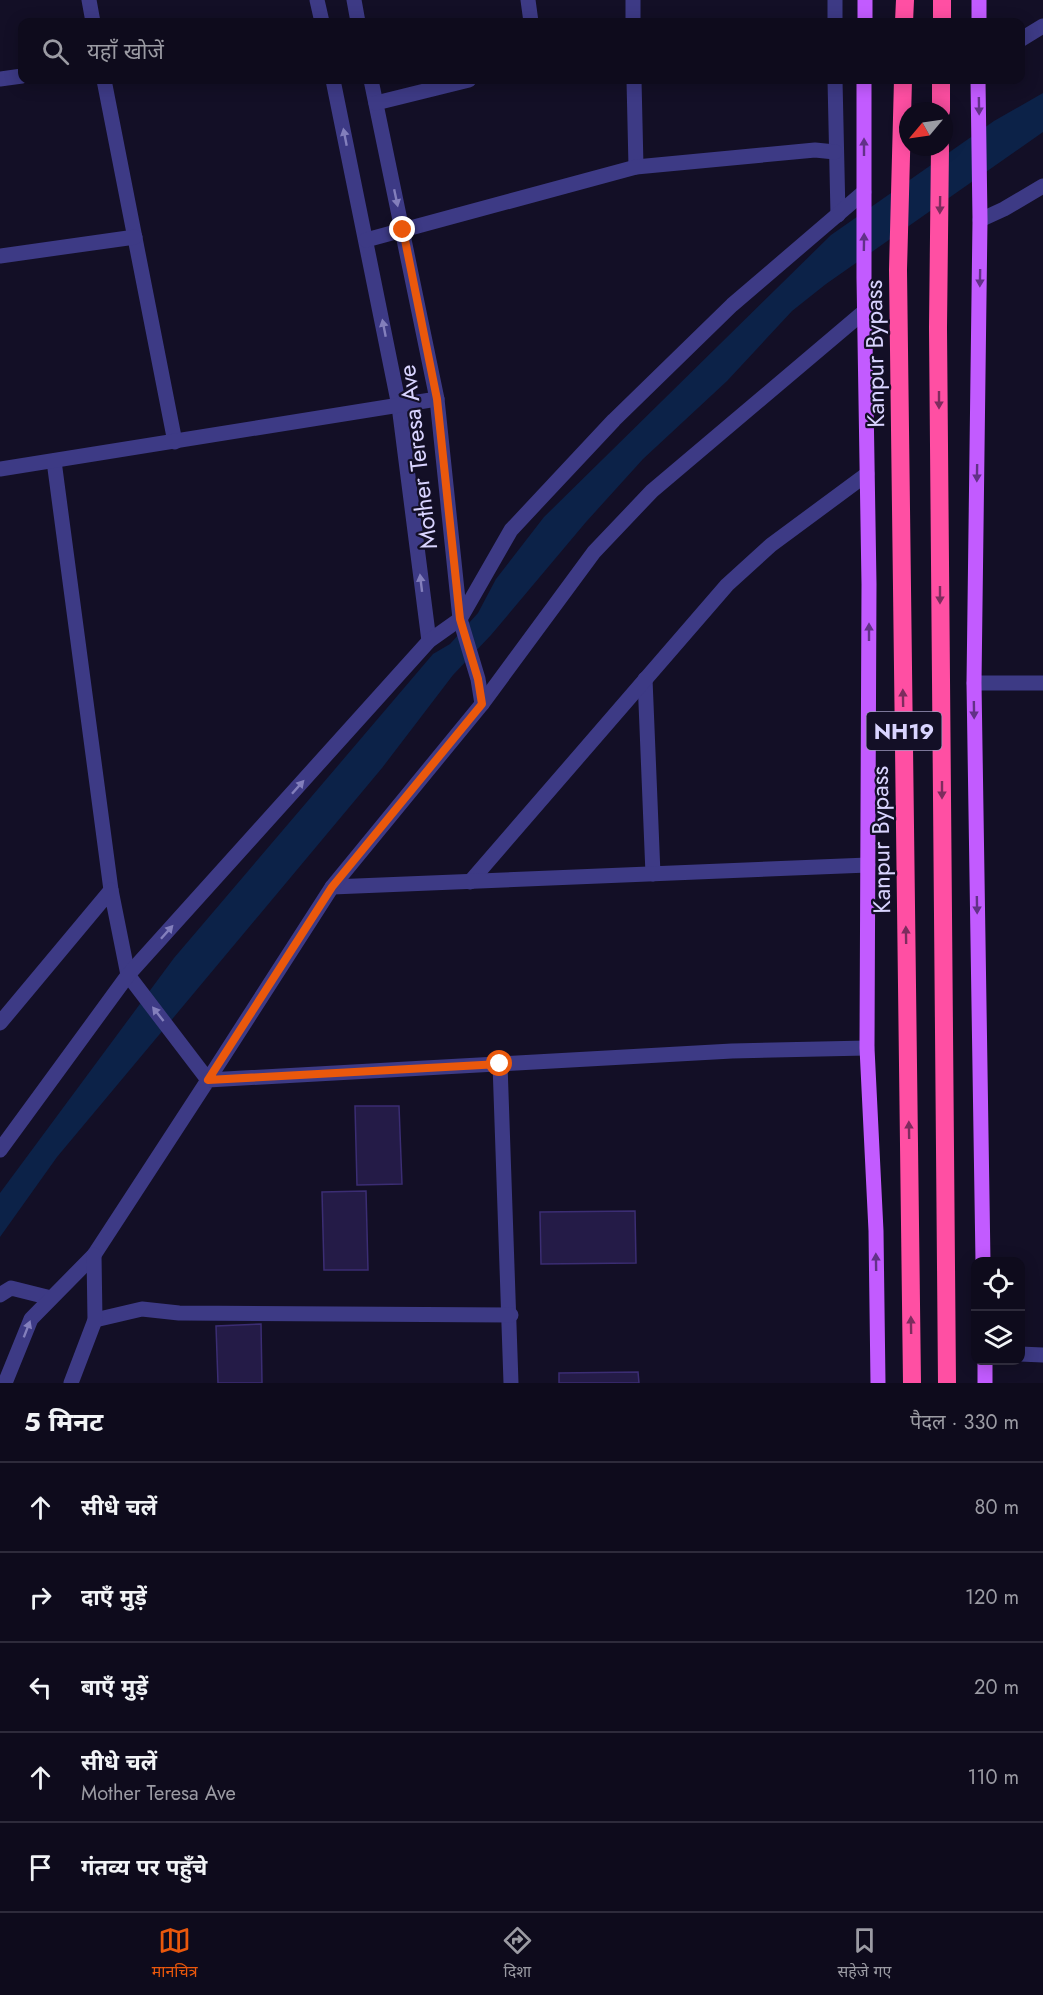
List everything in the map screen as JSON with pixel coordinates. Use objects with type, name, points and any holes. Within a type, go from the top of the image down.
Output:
[{"type":"highway","points":[[904,18],[905,0]]},
{"type":"highway","points":[[942,0],[942,18]]},
{"type":"highway","name":"Kanpur Bypass","points":[[903,84],[898,270],[912,1383]]},
{"type":"highway","points":[[941,84],[941,102]]},
{"type":"highway","name":"NH19","points":[[940,156],[938,328],[947,1383]]},
{"type":"main road","points":[[865,0],[865,18]]},
{"type":"main road","points":[[979,0],[979,18]]},
{"type":"main road","points":[[864,84],[867,1048],[876,1231],[878,1383]]},
{"type":"main road","points":[[978,84],[980,220],[974,683],[983,1257]]},
{"type":"main road","points":[[985,1365],[985,1383]]},
{"type":"street","points":[[89,0],[92,18]]},
{"type":"street","points":[[317,0],[321,18]]},
{"type":"street","points":[[354,0],[357,18]]},
{"type":"street","points":[[528,0],[530,18]]},
{"type":"street","points":[[633,0],[633,18]]},
{"type":"street","points":[[835,0],[835,18]]},
{"type":"street","points":[[1025,37],[1043,26]]},
{"type":"street","points":[[0,79],[18,77]]},
{"type":"street","points":[[105,84],[176,442]]},
{"type":"street","points":[[334,84],[399,406],[429,641]]},
{"type":"street","name":"Mother Teresa Ave","points":[[371,84],[437,399],[462,623],[478,679],[482,704]]},
{"type":"street","points":[[375,103],[453,84]]},
{"type":"street","points":[[634,84],[636,167]]},
{"type":"street","points":[[835,84],[838,215]]},
{"type":"street","points":[[366,240],[636,167],[815,150],[835,152]]},
{"type":"street","points":[[980,220],[1043,186]]},
{"type":"street","points":[[0,1150],[130,977],[429,641],[462,623],[511,530],[614,420],[732,305],[838,215],[864,199]]},
{"type":"street","points":[[0,256],[135,237]]},
{"type":"street","points":[[5,1383],[31,1318],[94,1255],[332,887],[482,704],[594,552],[652,491],[866,310]]},
{"type":"street","points":[[0,469],[437,399]]},
{"type":"street","points":[[54,461],[111,890],[130,977],[208,1080]]},
{"type":"street","points":[[470,882],[727,585],[771,545],[867,474]]},
{"type":"street","points":[[645,679],[653,874]]},
{"type":"street","points":[[974,683],[1043,683]]},
{"type":"street","points":[[332,887],[868,865]]},
{"type":"street","points":[[0,1023],[111,890]]},
{"type":"street","points":[[208,1080],[732,1051],[867,1048]]},
{"type":"street","points":[[500,1064],[511,1315],[511,1383]]},
{"type":"street","points":[[71,1383],[95,1320],[94,1255]]},
{"type":"street","points":[[0,1295],[11,1288],[51,1298]]},
{"type":"street","points":[[95,1320],[142,1309],[179,1313],[511,1315]]},
{"type":"street","points":[[1025,1354],[1043,1355]]},
{"type":"water","points":[[1043,93],[1043,132],[826,284],[792,311],[727,381],[643,459],[586,522],[491,635],[453,675],[382,768],[57,1157],[0,1237],[0,1193],[174,958],[433,654],[450,644],[478,613],[496,579],[544,517],[831,235],[944,156],[953,156],[953,150],[994,121]]},
{"type":"building","points":[[355,1106],[399,1106],[402,1184],[357,1185]]},
{"type":"building","points":[[366,1191],[368,1270],[324,1270],[322,1192]]},
{"type":"building","points":[[635,1211],[636,1263],[541,1264],[540,1212]]},
{"type":"building","points":[[261,1324],[262,1383],[218,1383],[216,1326]]},
{"type":"building","points":[[638,1372],[639,1383],[559,1383],[559,1373]]},
{"type":"route","points":[[403,230],[437,399],[460,619],[465,628],[482,704],[332,887],[208,1080],[500,1064]]}]
